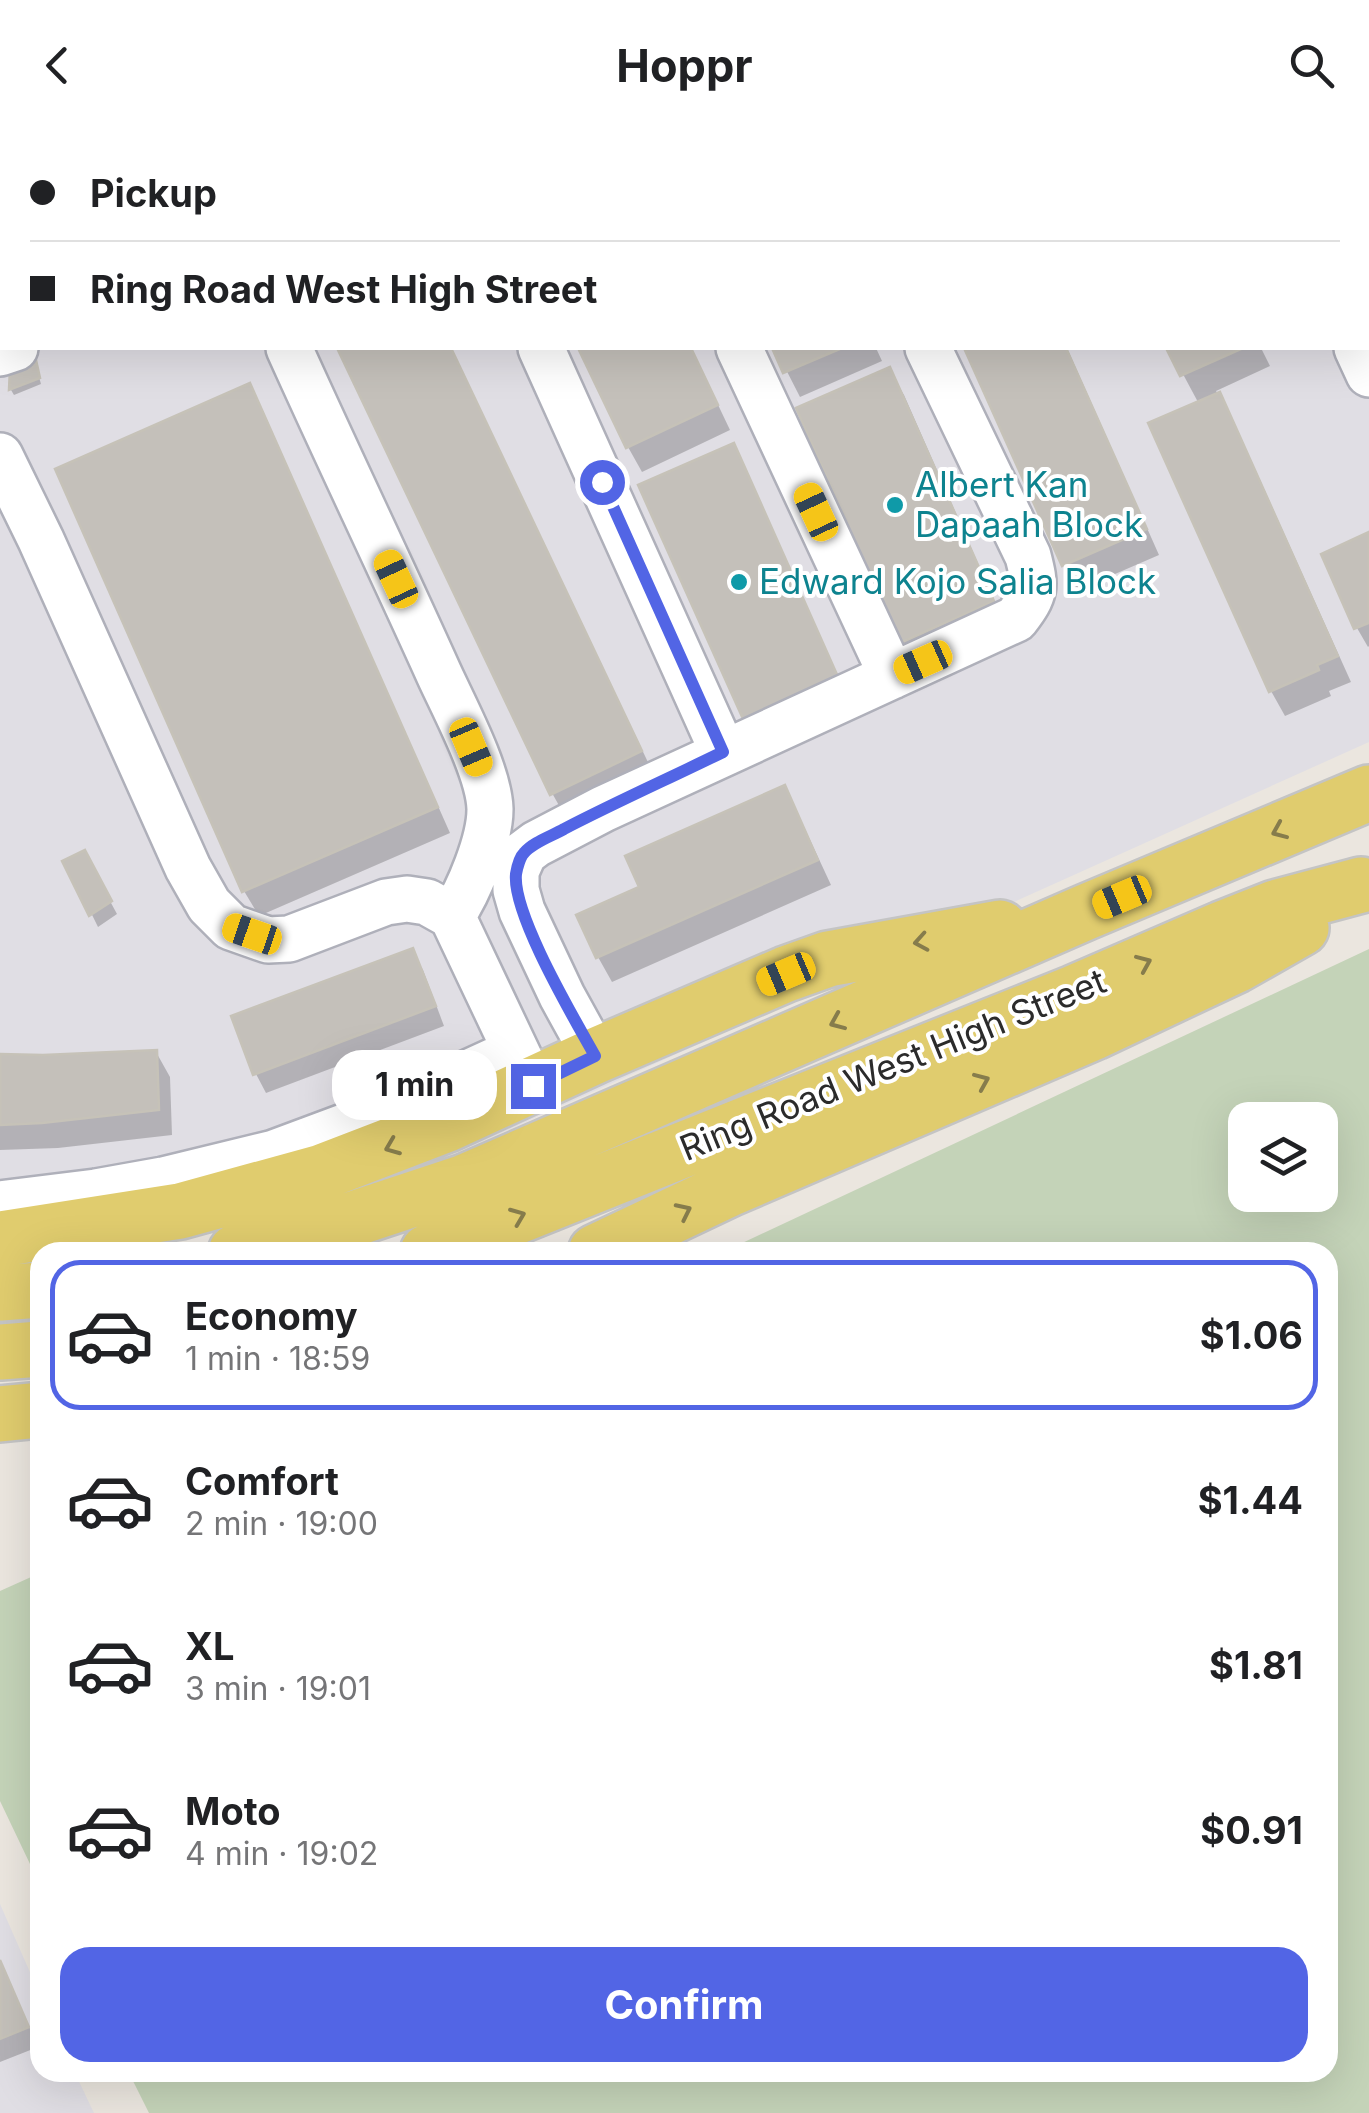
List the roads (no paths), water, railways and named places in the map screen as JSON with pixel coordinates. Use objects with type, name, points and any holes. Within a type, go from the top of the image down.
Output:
[{"type":"main road","name":"Ring Road West High Street","points":[[272,1242],[466,1182],[1369,793]]},
{"type":"main road","name":"Ring Road West High Street","points":[[453,1242],[1074,993],[1274,908],[1365,882]]},
{"type":"main road","name":"Ring Road West High Street","points":[[617,1242],[731,1188],[1094,1032],[1236,964],[1303,927],[1365,882]]},
{"type":"main road","name":"Ring Road West High Street","points":[[0,1239],[180,1211],[322,1172],[412,1138],[524,1069],[595,1056],[786,974],[828,960],[1086,912]]},
{"type":"main road","points":[[0,1293],[30,1291]]},
{"type":"main road","points":[[0,1352],[30,1350]]},
{"type":"main road","points":[[0,1414],[30,1411]]},
{"type":"lane","points":[[290,350],[487,786],[490,812],[484,842],[452,916]]},
{"type":"lane","points":[[542,350],[723,752]]},
{"type":"lane","points":[[740,350],[892,676]]},
{"type":"lane","points":[[595,1056],[522,912],[516,871],[524,853],[602,809],[1016,619],[1028,603],[1035,584],[1028,556],[929,350]]},
{"type":"lane","points":[[1358,350],[1369,374]]},
{"type":"lane","points":[[0,456],[208,905],[232,927],[268,940],[289,938],[386,902],[427,902],[452,916],[524,1069],[376,1115],[274,1153],[163,1180],[0,1204]]},
{"type":"place","name":"Albert Kan Dapaah Block","points":[[895,505]]},
{"type":"place","name":"Edward Kojo Salia Block","points":[[739,582]]}]
